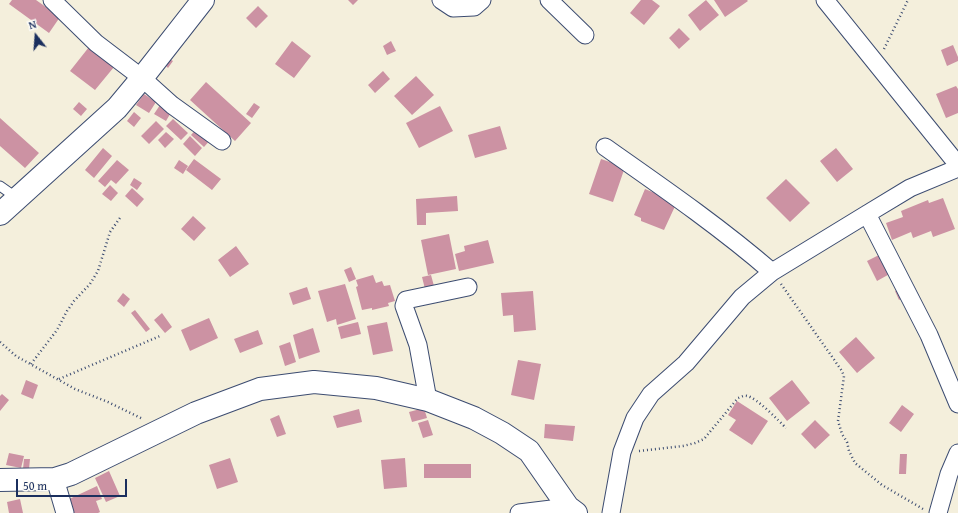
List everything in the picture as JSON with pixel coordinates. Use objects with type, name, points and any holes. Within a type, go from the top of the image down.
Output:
[{"type":"street","points":[[52,0],[96,42],[142,78],[172,106],[222,141]]},
{"type":"street","points":[[0,214],[9,192],[117,108],[203,0]]},
{"type":"street","points":[[441,0],[453,8],[474,7],[482,0]]},
{"type":"street","points":[[549,0],[585,35]]},
{"type":"street","points":[[825,0],[958,164]]},
{"type":"street","points":[[605,147],[683,202],[753,255],[772,272]]},
{"type":"street","points":[[611,513],[622,452],[635,418],[651,394],[686,363],[742,297],[772,272],[910,188],[958,168]]},
{"type":"street","points":[[867,214],[929,335],[958,404]]},
{"type":"street","points":[[428,400],[418,345],[404,306],[406,300],[468,287]]},
{"type":"street","points":[[0,480],[54,479],[70,474],[196,413],[260,389],[314,382],[376,388],[428,400],[479,421],[502,433],[529,451],[572,510]]},
{"type":"street","points":[[938,513],[949,474],[958,454]]},
{"type":"street","points":[[54,479],[65,513]]},
{"type":"street","points":[[519,513],[572,510]]},
{"type":"path","points":[[876,64],[908,0]]},
{"type":"path","points":[[31,364],[57,330],[67,310],[90,284],[98,271],[110,232],[120,218]]},
{"type":"path","points":[[772,272],[842,371],[844,376],[838,421],[855,463],[882,485],[929,513]]},
{"type":"path","points":[[58,380],[160,336]]},
{"type":"path","points":[[0,342],[16,356],[58,380],[164,429]]},
{"type":"path","points":[[622,452],[683,446],[704,439],[738,398],[743,396],[748,396],[756,400],[786,428]]},
{"type":"building","points":[[12,0],[36,0],[60,17],[49,33],[9,4]]},
{"type":"building","points":[[348,0],[358,0],[353,5]]},
{"type":"building","points":[[641,0],[652,0],[660,6],[644,25],[630,13]]},
{"type":"building","points":[[706,0],[719,15],[700,31],[688,15]]},
{"type":"building","points":[[714,0],[747,0],[748,1],[725,17]]},
{"type":"building","points":[[258,6],[268,16],[256,28],[246,18]]},
{"type":"building","points":[[679,28],[690,39],[679,49],[669,38]]},
{"type":"building","points":[[292,41],[311,56],[294,78],[275,64]]},
{"type":"building","points":[[391,41],[396,51],[387,55],[383,46]]},
{"type":"building","points":[[953,45],[958,61],[947,66],[941,50]]},
{"type":"building","points":[[89,47],[114,67],[95,90],[70,71]]},
{"type":"building","points":[[168,58],[173,61],[168,68],[164,64]]},
{"type":"building","points":[[383,71],[390,79],[375,93],[368,85]]},
{"type":"building","points":[[416,76],[434,95],[412,115],[394,96]]},
{"type":"building","points":[[206,82],[251,123],[235,141],[190,100]]},
{"type":"building","points":[[956,86],[958,89],[958,113],[946,118],[936,94]]},
{"type":"building","points":[[144,94],[156,102],[149,113],[136,105]]},
{"type":"building","points":[[79,102],[87,109],[81,116],[73,109]]},
{"type":"building","points":[[162,102],[173,109],[166,121],[154,114]]},
{"type":"building","points":[[254,103],[260,107],[252,118],[246,114]]},
{"type":"building","points":[[440,106],[453,131],[419,148],[406,123]]},
{"type":"building","points":[[134,112],[141,118],[134,127],[127,121]]},
{"type":"building","points":[[0,118],[39,153],[25,168],[0,146]]},
{"type":"building","points":[[173,119],[188,133],[181,140],[166,126]]},
{"type":"building","points":[[156,121],[164,129],[149,144],[141,136]]},
{"type":"building","points":[[500,126],[507,149],[475,158],[468,135]]},
{"type":"building","points":[[198,127],[211,139],[204,147],[191,135]]},
{"type":"building","points":[[166,132],[174,139],[165,148],[158,140]]},
{"type":"building","points":[[190,136],[202,148],[195,156],[183,144]]},
{"type":"building","points":[[103,148],[112,156],[94,178],[85,170]]},
{"type":"building","points":[[836,148],[853,169],[837,182],[820,161]]},
{"type":"building","points":[[194,159],[221,179],[212,190],[186,170]]},
{"type":"building","points":[[601,159],[625,167],[613,202],[589,194]]},
{"type":"building","points":[[117,160],[129,170],[116,184],[111,180],[105,187],[98,181]]},
{"type":"building","points":[[179,160],[188,166],[183,174],[174,168]]},
{"type":"building","points":[[134,178],[142,183],[137,190],[130,185]]},
{"type":"building","points":[[786,179],[810,203],[790,222],[766,198]]},
{"type":"building","points":[[110,185],[118,193],[111,201],[102,194]]},
{"type":"building","points":[[132,188],[144,199],[137,207],[125,196]]},
{"type":"building","points":[[645,189],[677,202],[664,230],[641,221],[641,218],[634,215]]},
{"type":"building","points":[[457,196],[458,211],[426,213],[426,225],[417,225],[416,199]]},
{"type":"building","points":[[943,198],[955,229],[933,237],[931,231],[913,238],[911,232],[892,240],[886,223],[903,217],[901,211],[928,200],[929,203]]},
{"type":"building","points":[[193,216],[206,228],[194,241],[181,229]]},
{"type":"building","points":[[449,234],[456,269],[428,275],[421,240]]},
{"type":"building","points":[[488,240],[494,263],[459,271],[455,254],[465,251],[464,246]]},
{"type":"building","points":[[236,246],[249,264],[230,277],[218,260]]},
{"type":"building","points":[[885,252],[895,271],[877,281],[867,261]]},
{"type":"building","points":[[351,267],[356,279],[349,282],[344,270]]},
{"type":"building","points":[[373,275],[376,283],[382,281],[384,286],[390,285],[395,301],[388,303],[389,306],[372,310],[372,308],[362,310],[356,287],[358,286],[356,280]]},
{"type":"building","points":[[431,275],[434,286],[425,289],[422,277]]},
{"type":"building","points":[[345,284],[356,319],[337,325],[336,319],[327,322],[318,291]]},
{"type":"building","points":[[307,287],[311,299],[293,305],[289,293]]},
{"type":"building","points":[[903,287],[906,296],[899,300],[895,291]]},
{"type":"building","points":[[533,291],[536,330],[514,332],[513,315],[503,316],[501,293]]},
{"type":"building","points":[[123,293],[130,299],[124,307],[117,301]]},
{"type":"building","points":[[135,310],[150,329],[146,332],[131,313]]},
{"type":"building","points":[[162,313],[172,327],[165,333],[154,320]]},
{"type":"building","points":[[209,318],[218,338],[190,351],[181,330]]},
{"type":"building","points":[[358,322],[361,334],[341,339],[338,327]]},
{"type":"building","points":[[387,322],[393,351],[373,355],[367,326]]},
{"type":"building","points":[[313,328],[320,352],[299,359],[293,335]]},
{"type":"building","points":[[258,330],[263,344],[240,353],[234,339]]},
{"type":"building","points":[[856,337],[875,358],[857,373],[839,352]]},
{"type":"building","points":[[290,342],[296,362],[285,366],[279,346]]},
{"type":"building","points":[[518,360],[541,364],[534,400],[511,395]]},
{"type":"building","points":[[26,380],[38,385],[33,399],[21,394]]},
{"type":"building","points":[[792,380],[810,403],[787,421],[769,398]]},
{"type":"building","points":[[2,394],[9,400],[0,411],[0,396]]},
{"type":"building","points":[[737,401],[768,421],[752,445],[729,430],[736,420],[728,415]]},
{"type":"building","points":[[902,405],[914,414],[901,432],[889,423]]},
{"type":"building","points":[[424,408],[427,418],[412,422],[409,412]]},
{"type":"building","points":[[359,409],[362,422],[337,428],[333,416]]},
{"type":"building","points":[[279,415],[286,434],[277,437],[270,419]]},
{"type":"building","points":[[428,420],[433,435],[423,438],[418,423]]},
{"type":"building","points":[[815,420],[830,435],[815,449],[801,434]]},
{"type":"building","points":[[545,424],[575,426],[573,441],[544,438]]},
{"type":"building","points":[[9,453],[24,456],[21,468],[6,465]]},
{"type":"building","points":[[900,454],[907,454],[906,474],[899,474]]},
{"type":"building","points":[[230,458],[238,482],[217,489],[209,465]]},
{"type":"building","points":[[405,458],[407,487],[384,489],[381,460]]},
{"type":"building","points":[[24,459],[30,459],[29,469],[23,469]]},
{"type":"building","points":[[424,464],[471,464],[471,478],[424,478]]},
{"type":"building","points":[[109,471],[120,496],[106,502],[95,478]]},
{"type":"building","points":[[97,486],[102,499],[96,501],[100,512],[71,513],[65,501]]},
{"type":"building","points":[[20,499],[23,513],[9,513],[7,502]]}]
